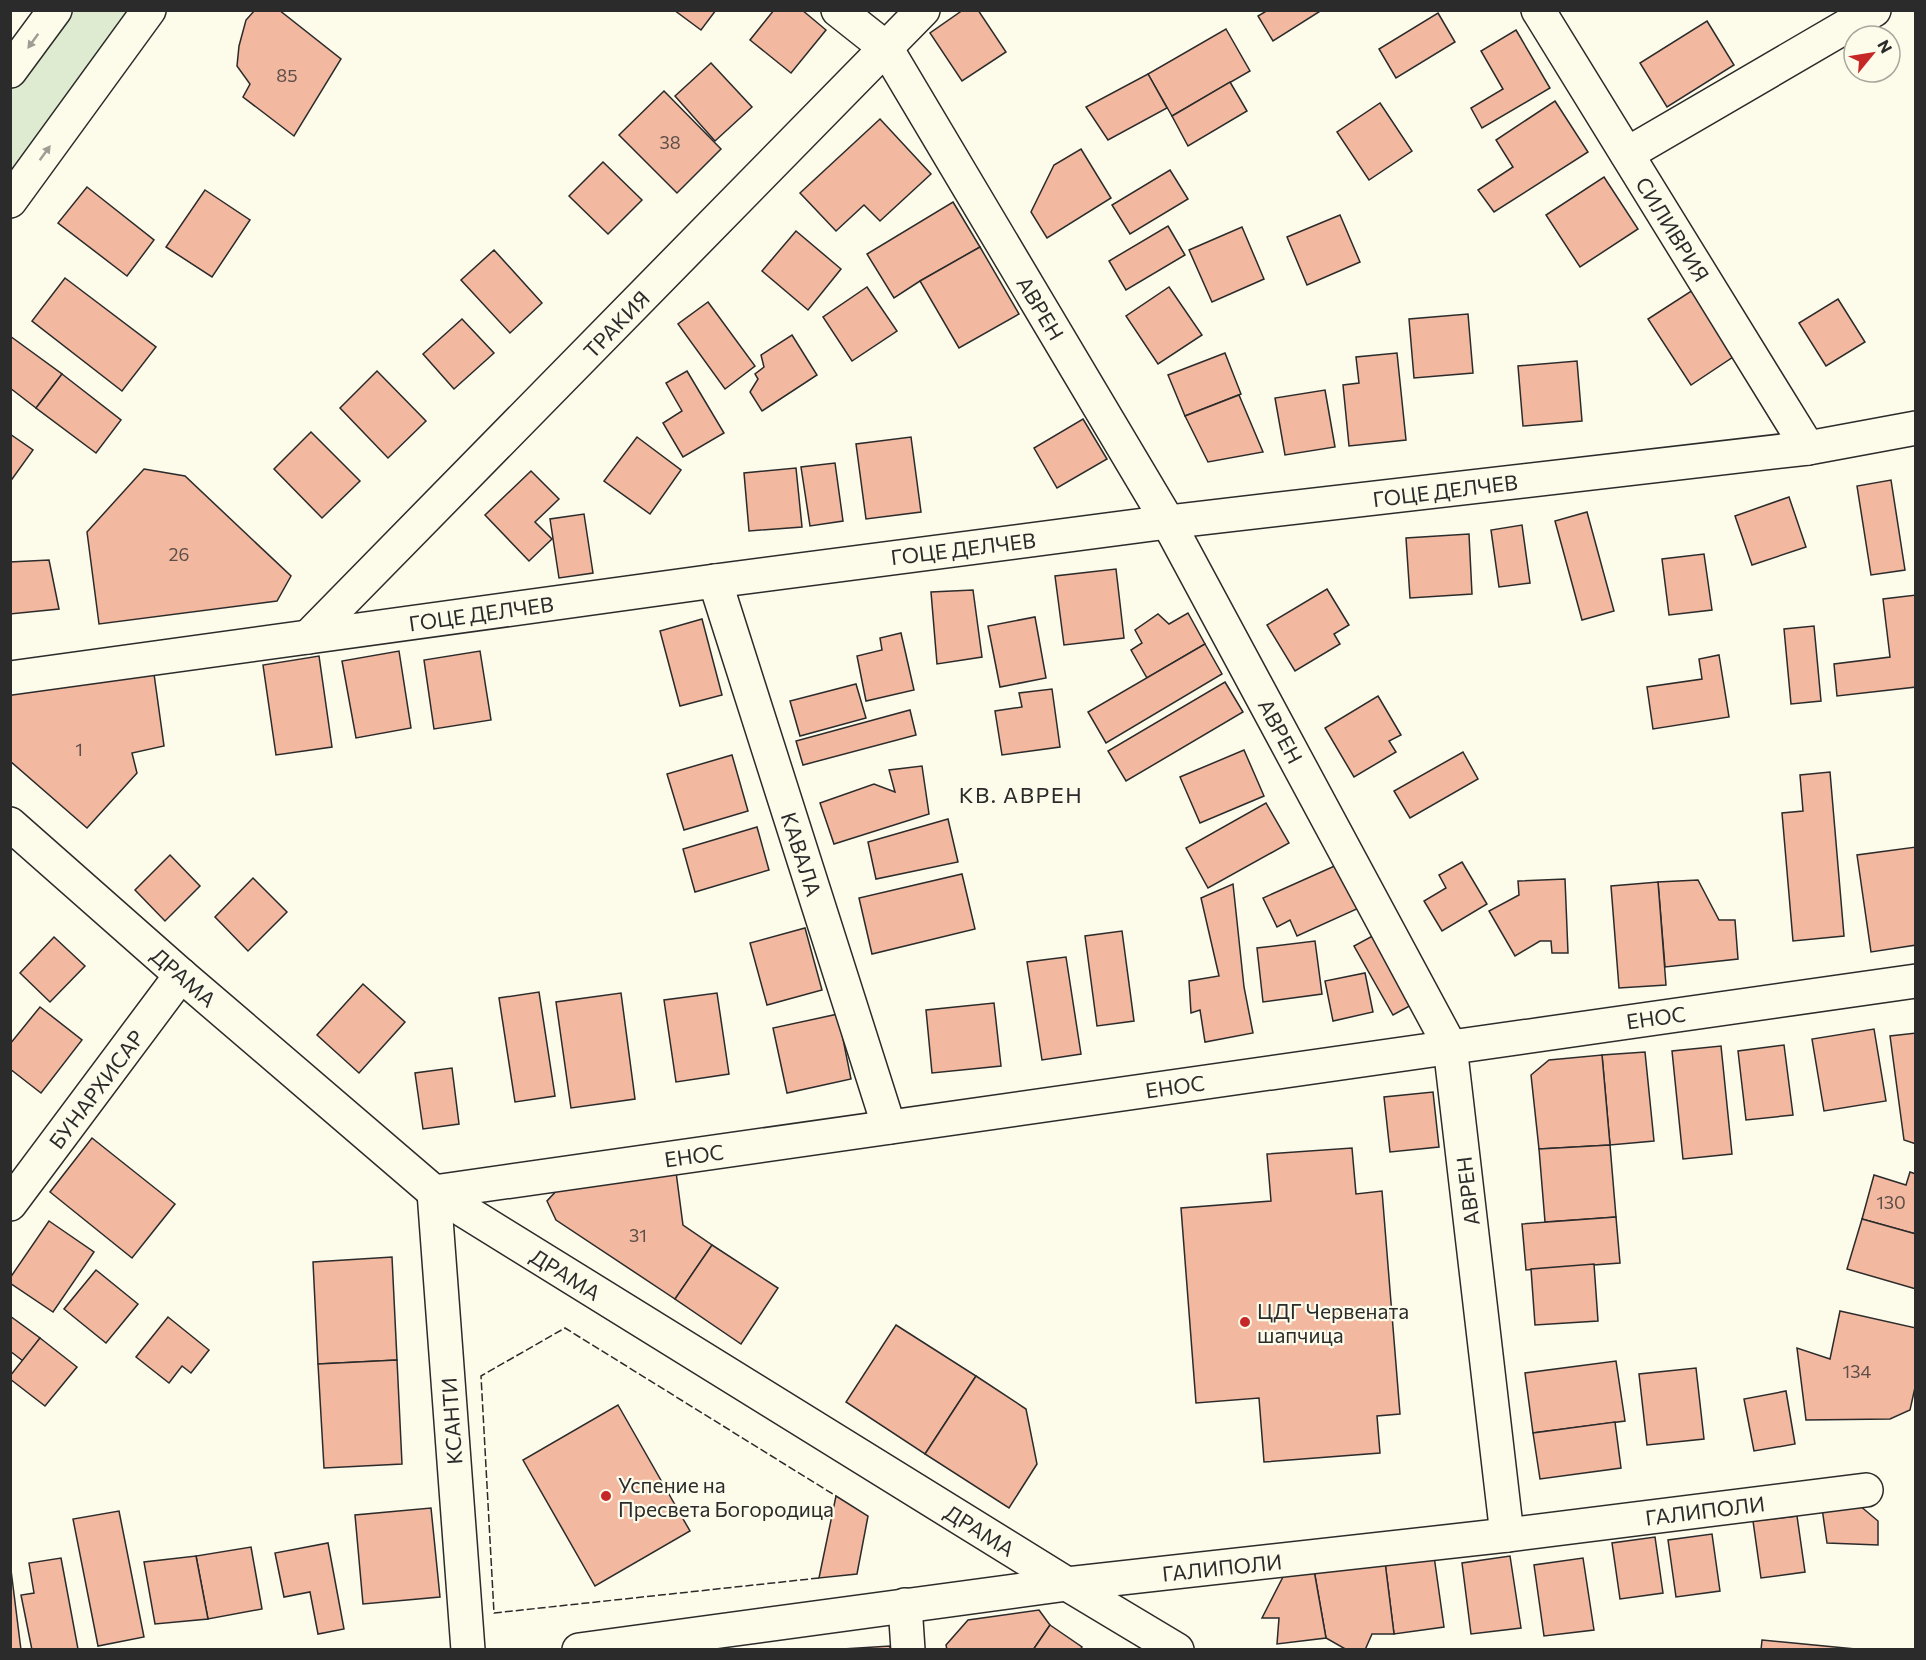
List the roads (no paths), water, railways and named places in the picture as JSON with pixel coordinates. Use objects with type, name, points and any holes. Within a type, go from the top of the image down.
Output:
[{"type":"street","points":[[10,71],[55,10]]},
{"type":"street","points":[[10,201],[149,10]]},
{"type":"street","name":"АВРЕН","points":[[838,10],[886,48],[1168,522],[1450,1046],[1507,1534]]},
{"type":"street","name":"ТРАКИЯ","points":[[308,637],[923,10]]},
{"type":"street","name":"СИЛИВРИЯ","points":[[1538,10],[1808,448]]},
{"type":"street","points":[[1627,154],[1874,10]]},
{"type":"street","name":"ГОЦЕ ДЕЛЧЕВ","points":[[10,678],[715,581],[1168,522],[1808,448],[1916,428]]},
{"type":"street","name":"КАВАЛА","points":[[715,581],[890,1127]]},
{"type":"street","name":"ДРАМА","points":[[10,824],[181,975],[434,1192],[1177,1650]]},
{"type":"street","name":"БУНАРХИСАР","points":[[10,1204],[181,975]]},
{"type":"street","name":"ЕНОС","points":[[434,1192],[1916,981]]},
{"type":"street","name":"КСАНТИ","points":[[434,1192],[468,1650]]},
{"type":"street","name":"ГАЛИПОЛИ","points":[[579,1650],[1067,1584],[1866,1490]]},
{"type":"street","points":[[905,1605],[908,1650]]},
{"type":"place","name":"ЦДГ Червената шапчица","points":[[1245,1322]]},
{"type":"place","name":"Успение на Пресвета Богородица","points":[[606,1496]]},
{"type":"district","name":"КВ. АВРЕН","points":[[1021,794]]}]
